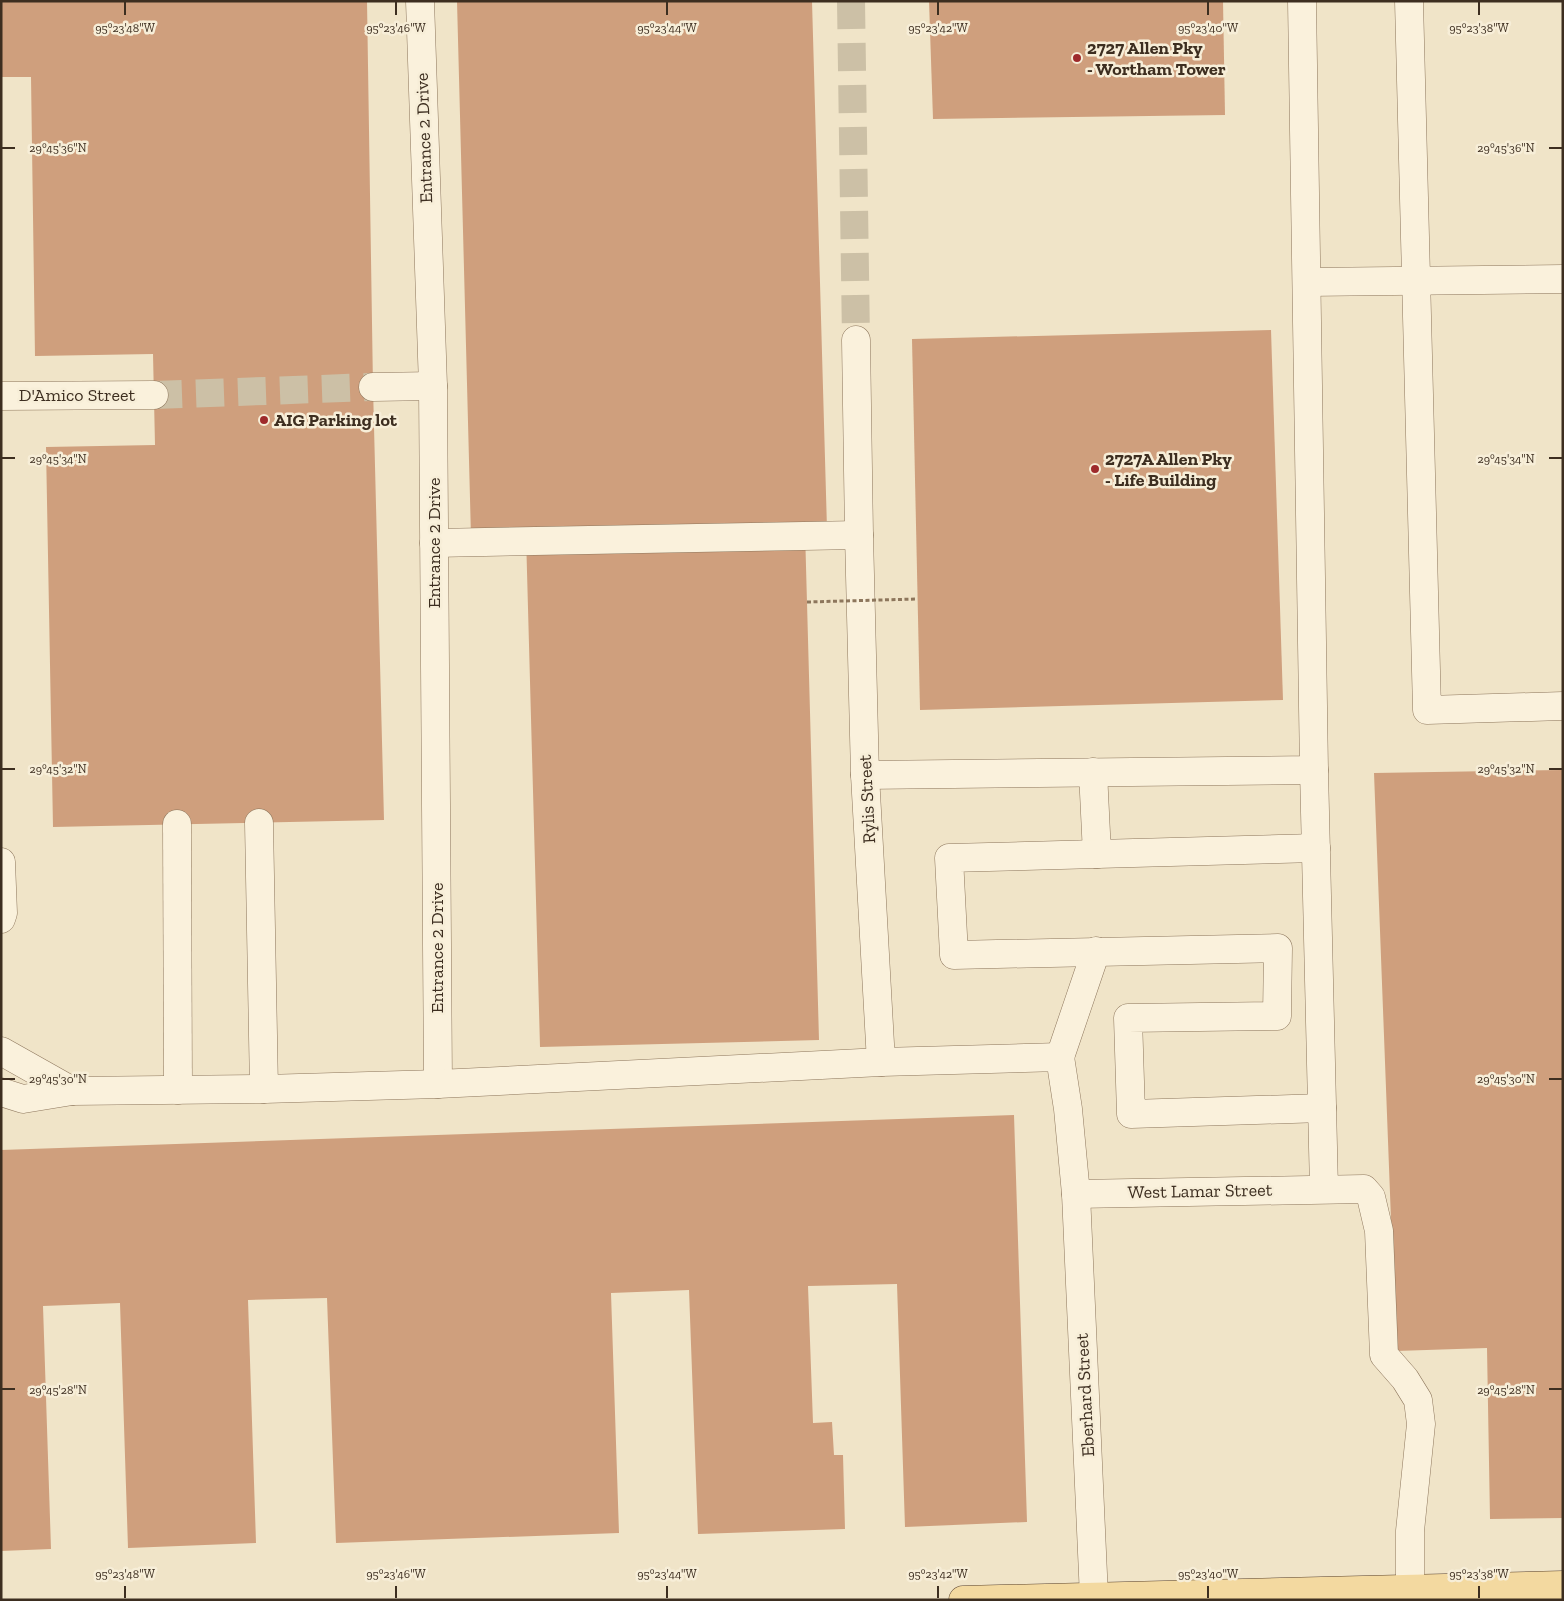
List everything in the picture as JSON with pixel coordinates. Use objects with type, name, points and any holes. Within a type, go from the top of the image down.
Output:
[{"type":"main road","points":[[963,1600],[1094,1596],[1417,1592],[1563,1585]]},
{"type":"street","name":"Entrance 2 Drive","points":[[420,1],[432,386],[438,1084]]},
{"type":"street","points":[[1302,1],[1314,770],[1324,1189]]},
{"type":"street","points":[[1409,1],[1427,710],[1563,706]]},
{"type":"street","points":[[1307,282],[1563,279]]},
{"type":"street","name":"Rylis Street","points":[[856,340],[859,536],[866,775],[881,1062]]},
{"type":"street","points":[[373,387],[432,386]]},
{"type":"street","name":"D'Amico Street","points":[[1,396],[154,395]]},
{"type":"street","points":[[434,543],[859,536]]},
{"type":"street","points":[[866,775],[1314,770]]},
{"type":"street","points":[[1093,772],[1097,854]]},
{"type":"street","points":[[259,823],[264,1089]]},
{"type":"street","points":[[177,824],[178,1090]]},
{"type":"street","points":[[1316,848],[949,858],[954,954],[1278,948],[1277,1016],[1128,1018],[1131,1114],[1322,1108]]},
{"type":"street","points":[[1,862],[3,913],[1,919]]},
{"type":"street","points":[[1,1092],[22,1099],[72,1091],[264,1089],[438,1084],[881,1062],[1060,1057],[1096,951]]},
{"type":"street","points":[[1,1051],[72,1091]]},
{"type":"street","name":"Eberhard Street","points":[[1060,1057],[1068,1109],[1076,1194],[1094,1596]]},
{"type":"street","name":"West Lamar Street","points":[[1076,1194],[1364,1189],[1372,1197],[1379,1231],[1384,1355],[1405,1379],[1418,1400],[1421,1424],[1410,1531],[1417,1592]]},
{"type":"path","points":[[807,602],[917,599]]},
{"type":"building","name":"AIG Parking lot","points":[[1,1],[367,1],[373,387],[384,820],[53,827],[46,447],[155,445],[153,354],[35,356],[31,77],[1,77]]},
{"type":"building","points":[[457,1],[812,1],[827,529],[805,530],[819,1040],[540,1047],[526,535],[471,537]]},
{"type":"building","name":"2727 Allen Pky - Wortham Tower","points":[[929,1],[1223,1],[1225,115],[933,119]]},
{"type":"building","name":"2727A Allen Pky - Life Building","points":[[1271,330],[1283,700],[920,710],[912,339]]},
{"type":"building","points":[[1563,770],[1563,1518],[1490,1519],[1487,1348],[1396,1351],[1374,773]]},
{"type":"building","points":[[1014,1115],[1027,1522],[905,1527],[897,1284],[808,1286],[813,1423],[832,1422],[834,1455],[843,1455],[845,1529],[698,1534],[689,1290],[611,1293],[619,1533],[336,1543],[327,1298],[248,1300],[256,1543],[128,1548],[120,1303],[43,1306],[51,1549],[1,1551],[1,1150]]},
{"type":"tunnel","points":[[851,1],[856,340]]},
{"type":"tunnel","points":[[154,395],[373,387]]},
{"type":"place","name":"2727 Allen Pky - Wortham Tower","points":[[1077,58]]},
{"type":"place","name":"AIG Parking lot","points":[[264,420]]},
{"type":"place","name":"2727A Allen Pky - Life Building","points":[[1095,469]]}]
